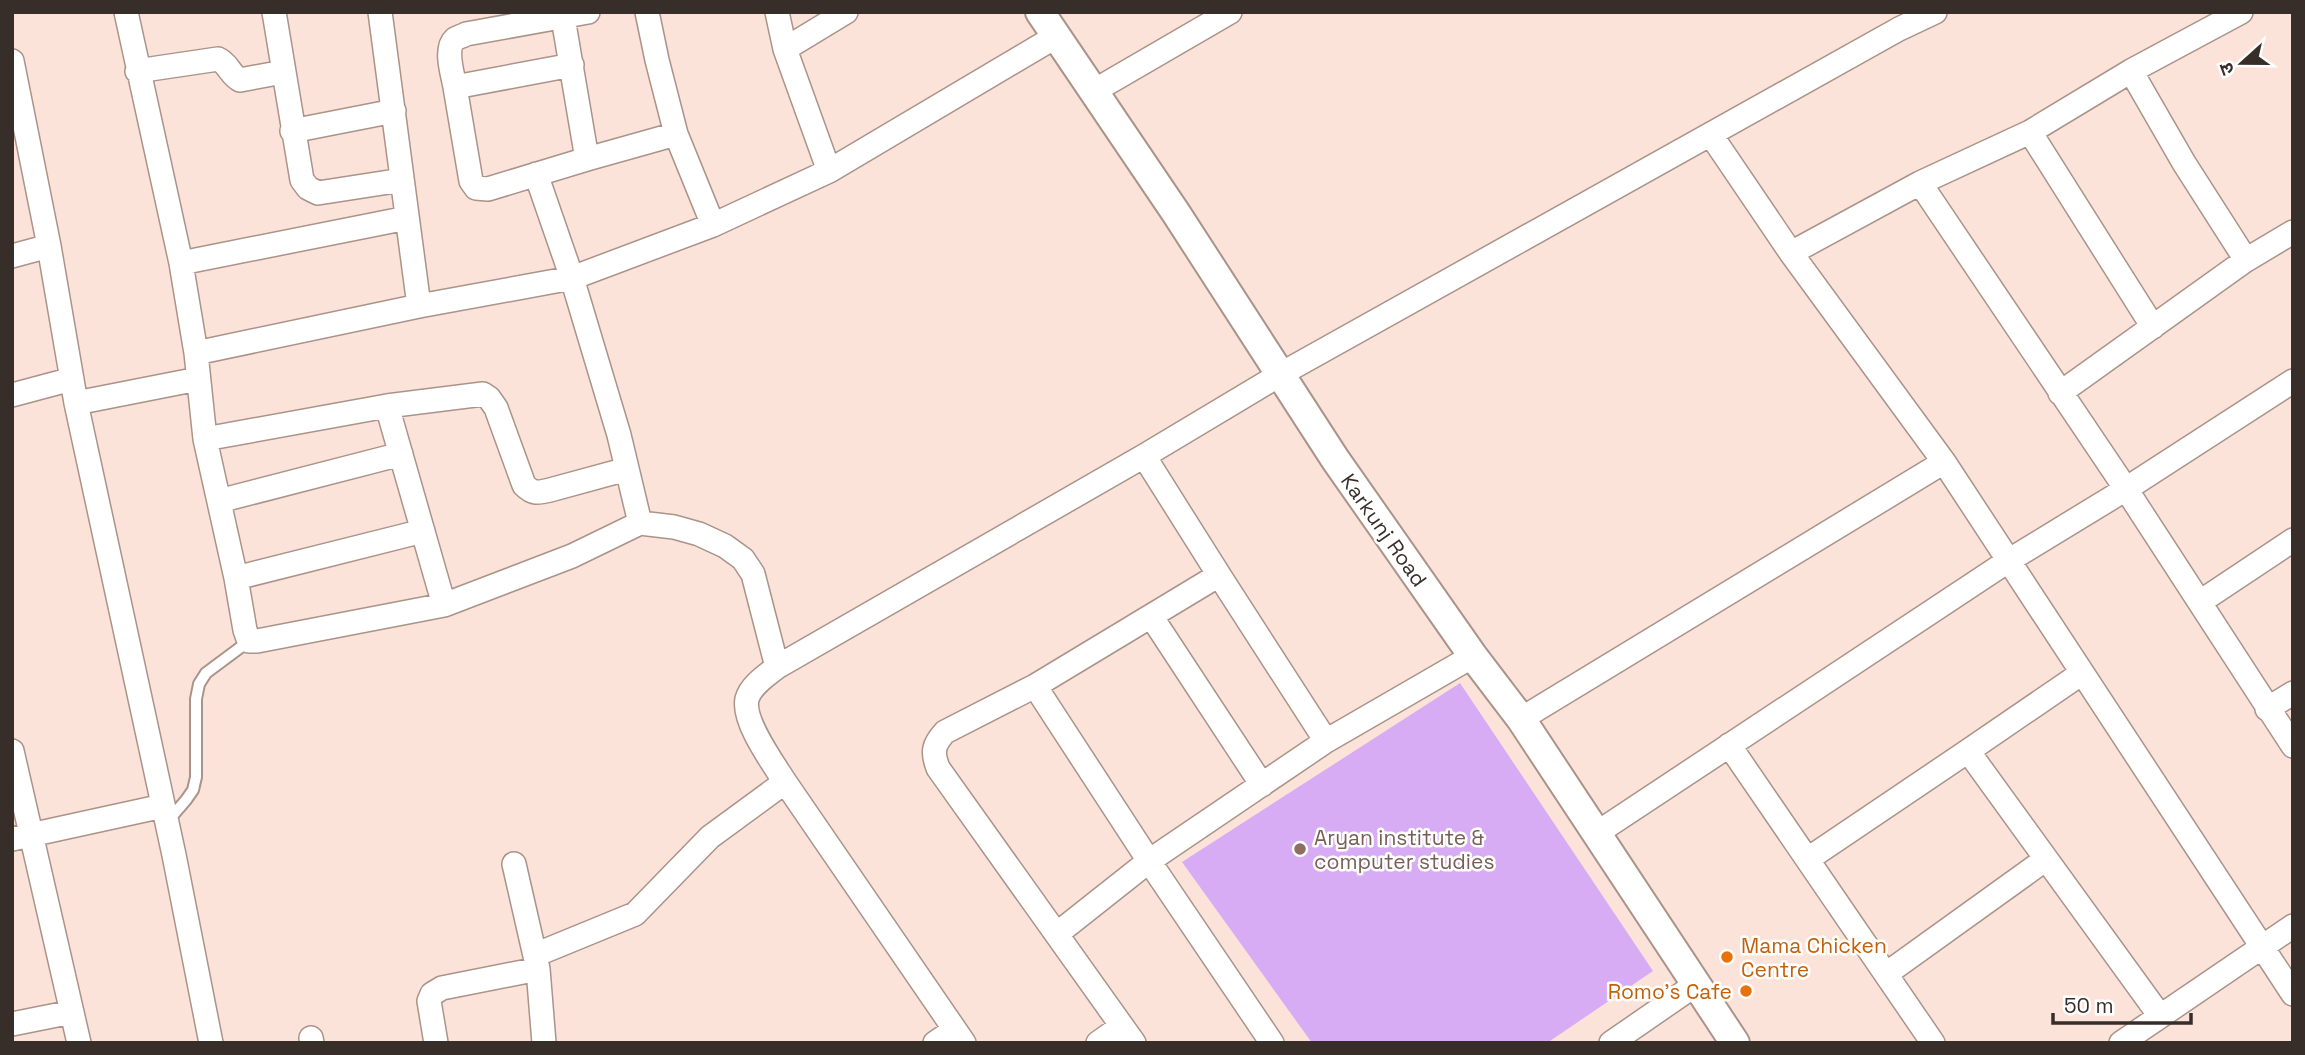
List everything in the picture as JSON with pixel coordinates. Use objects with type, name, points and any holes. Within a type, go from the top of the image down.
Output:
[{"type":"street","points":[[274,12],[292,131],[302,180],[308,188],[318,193],[402,180]]},
{"type":"street","points":[[380,12],[419,306]]},
{"type":"street","points":[[588,12],[456,38],[450,54],[471,181],[476,188],[488,189],[676,134]]},
{"type":"street","points":[[648,12],[676,134],[713,225]]},
{"type":"street","points":[[777,12],[785,49],[829,171]]},
{"type":"street","points":[[785,49],[846,12]]},
{"type":"street","name":"Karkunj Road","points":[[1040,12],[1335,459],[1473,656],[1521,719],[1735,1043]]},
{"type":"street","points":[[1094,91],[1230,12]]},
{"type":"street","points":[[935,1043],[959,1036],[785,782],[760,741],[748,717],[747,699],[755,685],[777,667],[1281,374],[1711,135],[1895,21],[1934,12]]},
{"type":"street","points":[[1791,253],[1920,183],[2029,132],[2131,71],[2241,12]]},
{"type":"street","points":[[128,13],[137,71],[181,263],[196,353],[205,439],[249,641],[257,642],[444,605],[572,556],[640,523],[674,527],[699,534],[725,546],[743,559],[754,574],[777,667]]},
{"type":"street","points":[[563,15],[587,159]]},
{"type":"street","points":[[196,353],[419,306],[572,278],[713,225],[829,171],[1055,37]]},
{"type":"street","points":[[137,71],[218,59],[224,61],[240,80],[283,72]]},
{"type":"street","points":[[12,61],[49,246],[76,403],[165,814],[211,1043]]},
{"type":"street","points":[[455,87],[572,65]]},
{"type":"street","points":[[2131,71],[2184,163],[2246,261]]},
{"type":"street","points":[[292,131],[394,111]]},
{"type":"street","points":[[2029,132],[2153,327]]},
{"type":"street","points":[[1711,135],[1791,253],[1944,462],[2293,994]]},
{"type":"street","points":[[536,174],[572,278],[640,523]]},
{"type":"street","points":[[1920,183],[2126,489],[2293,746]]},
{"type":"street","points":[[181,263],[407,218]]},
{"type":"street","points":[[2060,393],[2246,261],[2293,232]]},
{"type":"street","points":[[12,256],[49,246]]},
{"type":"street","points":[[12,395],[72,379]]},
{"type":"street","points":[[76,403],[198,379]]},
{"type":"street","points":[[1597,833],[2008,561],[2126,489],[2293,381]]},
{"type":"street","points":[[205,439],[387,406],[482,394],[489,398],[496,408],[524,485],[531,492],[538,493],[627,469]]},
{"type":"street","points":[[387,406],[444,605]]},
{"type":"street","points":[[219,501],[401,454]]},
{"type":"street","points":[[1144,456],[1326,741]]},
{"type":"street","points":[[1521,719],[1944,462]]},
{"type":"street","points":[[236,578],[423,531]]},
{"type":"street","points":[[2200,602],[2293,540]]},
{"type":"street","points":[[1098,1043],[1128,1034],[938,768],[933,754],[936,742],[945,732],[1035,686],[1219,575]]},
{"type":"street","points":[[1151,616],[1262,785]]},
{"type":"street","points":[[1058,933],[1149,861],[1326,741],[1473,656]]},
{"type":"street","points":[[1808,859],[2082,673]]},
{"type":"street","points":[[1035,686],[1272,1043]]},
{"type":"street","points":[[2267,709],[2293,692]]},
{"type":"street","points":[[1729,745],[1933,1043]]},
{"type":"street","points":[[12,751],[21,837],[79,1043]]},
{"type":"street","points":[[1968,751],[2160,1016]]},
{"type":"street","points":[[436,1043],[429,1001],[432,994],[442,988],[536,962],[635,914],[710,837],[785,782]]},
{"type":"street","points":[[21,837],[165,814]]},
{"type":"street","points":[[1886,974],[2046,859]]},
{"type":"street","points":[[514,864],[536,962],[544,1043]]},
{"type":"street","points":[[2121,1043],[2293,926]]},
{"type":"street","points":[[1611,1043],[1695,985]]},
{"type":"street","points":[[12,1024],[72,1012]]},
{"type":"lane","points":[[165,814],[193,790],[196,777],[196,699],[199,684],[206,673],[249,641]]},
{"type":"building","name":"Aryan institute & computer studies","points":[[1460,683],[1653,971],[1547,1043],[1312,1043],[1182,862]]},
{"type":"place","name":"Aryan institute & computer studies","points":[[1300,849]]},
{"type":"place","name":"Mama Chicken Centre","points":[[1727,957]]},
{"type":"place","name":"Romo's Cafe","points":[[1746,991]]}]
